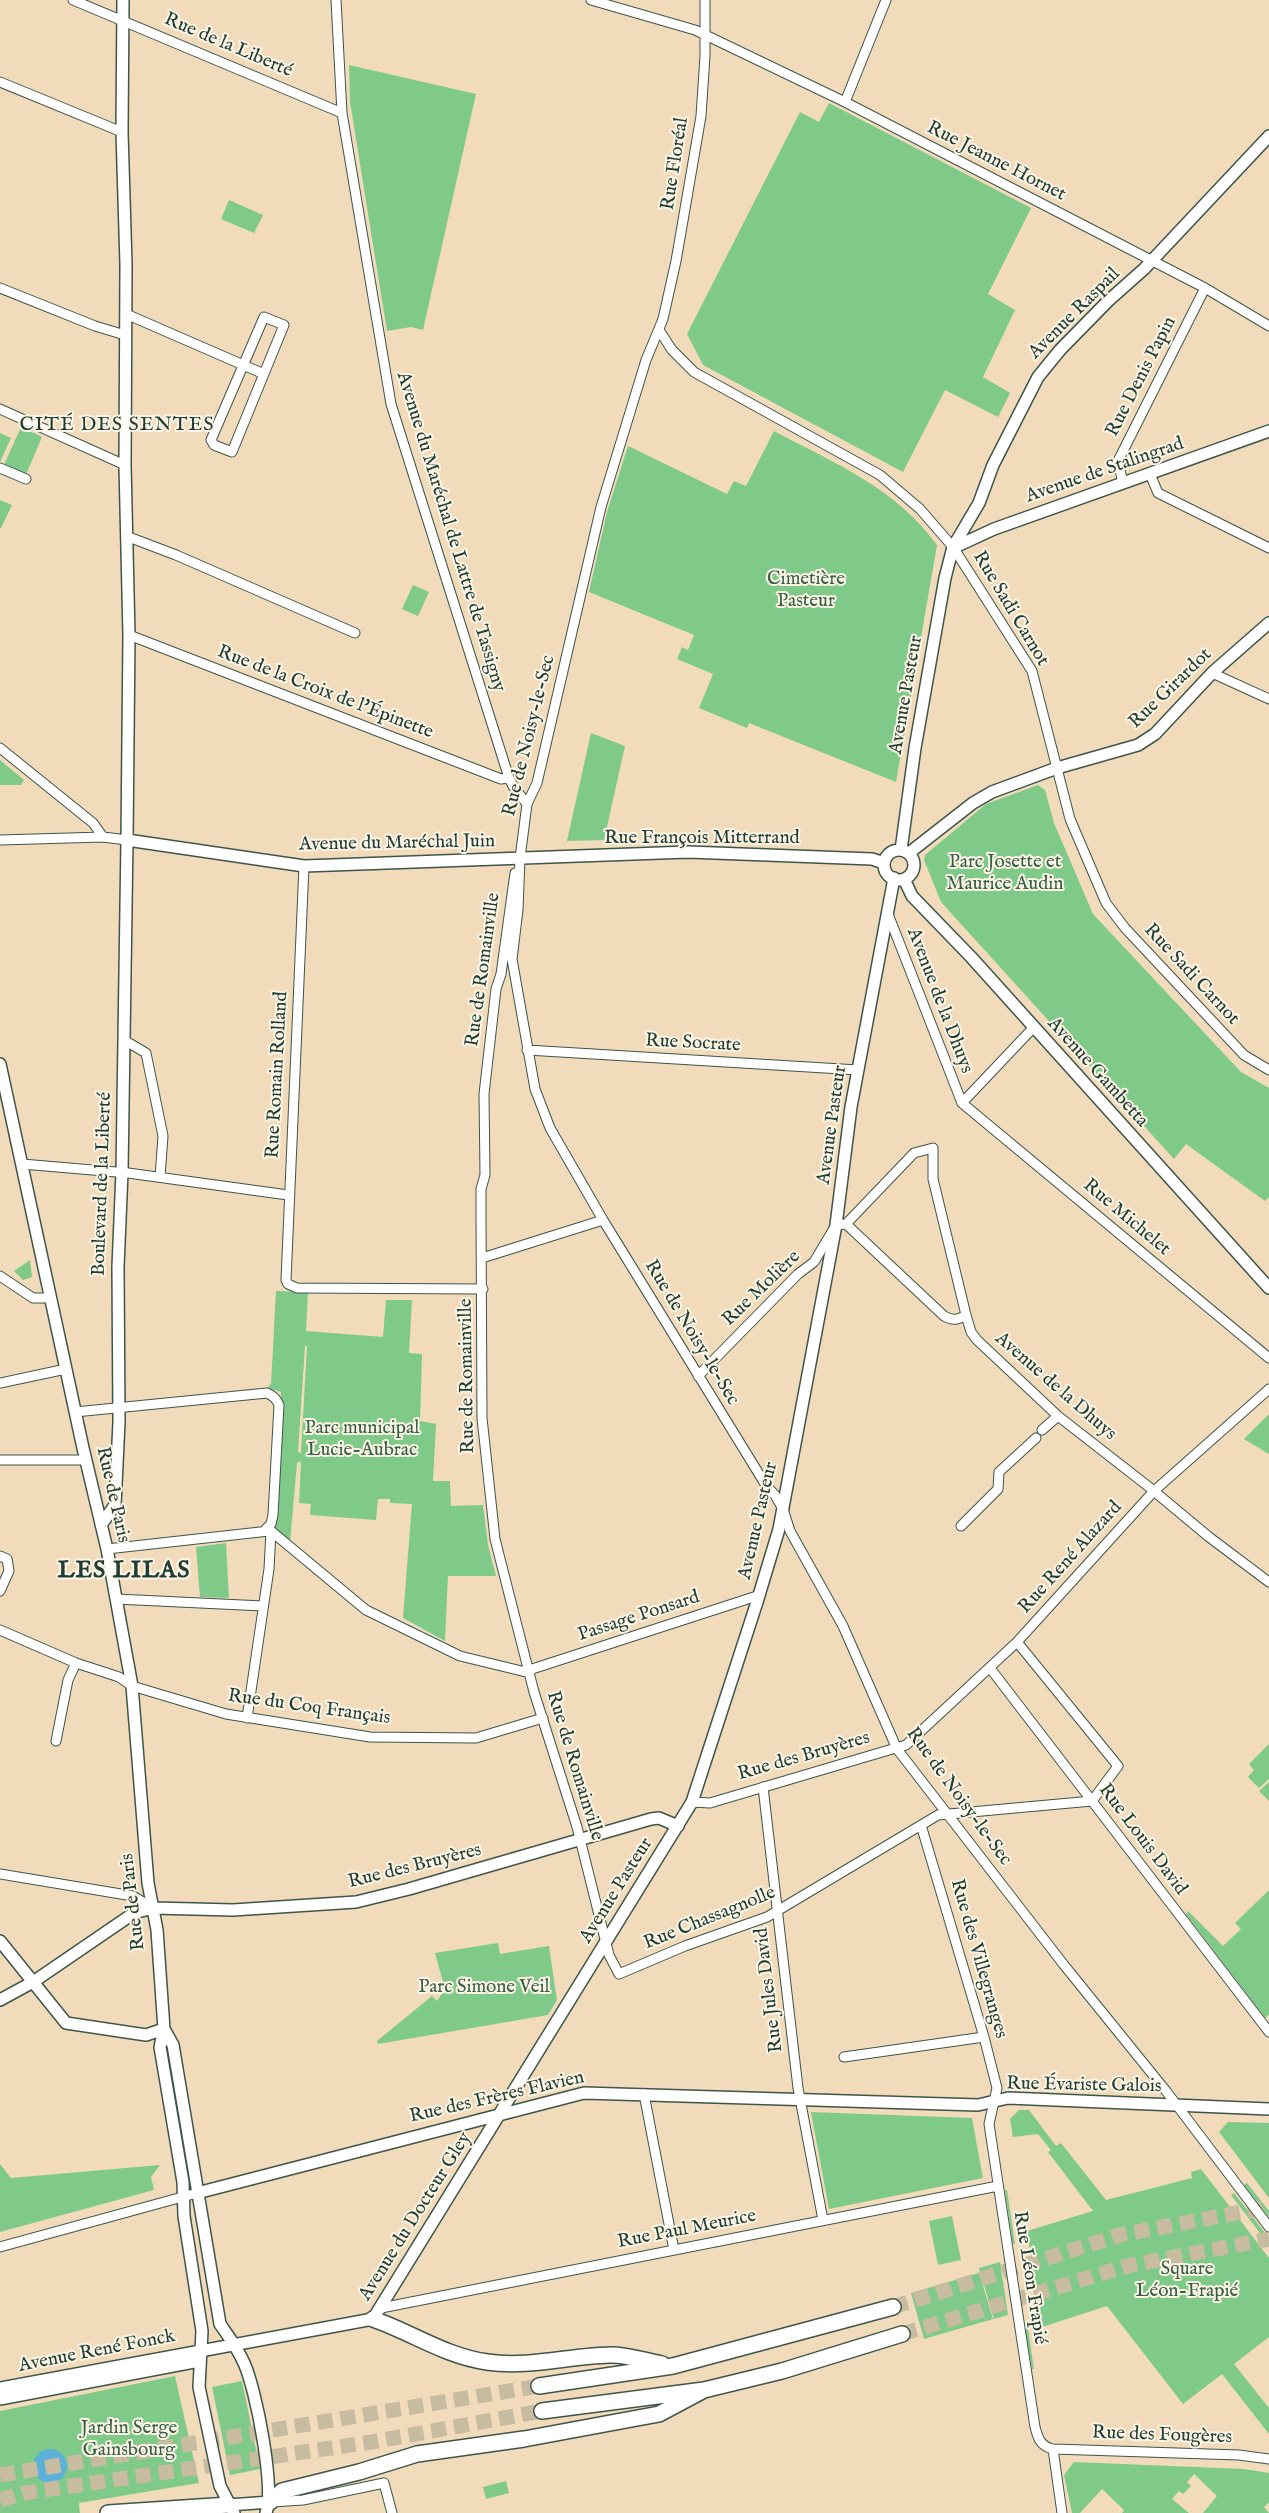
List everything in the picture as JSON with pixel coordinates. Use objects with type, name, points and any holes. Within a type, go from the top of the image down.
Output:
[{"type":"highway","points":[[538,2386],[673,2366],[893,2308]]},
{"type":"highway","points":[[377,2313],[392,2326],[424,2343],[467,2358],[488,2362],[513,2364],[611,2354],[673,2366]]},
{"type":"highway","points":[[542,2411],[704,2390],[782,2371],[902,2334]]},
{"type":"highway","points":[[268,2507],[282,2491],[359,2472],[417,2454],[524,2439],[659,2414],[704,2390]]},
{"type":"highway","points":[[108,2513],[231,2509]]},
{"type":"main road","name":"Boulevard de la Liberté","points":[[101,1525],[115,1505],[119,1407],[118,1267],[122,1172],[129,635],[125,465],[126,314],[122,132],[123,0]]},
{"type":"main road","name":"Avenue Raspail","points":[[953,547],[979,503],[993,465],[1044,369],[1088,321],[1152,262],[1269,136]]},
{"type":"main road","name":"Avenue de Stalingrad","points":[[953,547],[994,528],[1269,431]]},
{"type":"main road","name":"Avenue Pasteur","points":[[905,851],[943,588],[953,547]]},
{"type":"main road","name":"Rue Girardot","points":[[1058,768],[1138,745],[1155,734],[1212,673],[1269,623]]},
{"type":"main road","points":[[905,851],[914,866],[911,874],[899,879],[887,872],[884,862],[892,852],[905,851],[973,802],[992,792],[1058,768]]},
{"type":"main road","name":"Avenue du Maréchal Juin","points":[[127,840],[304,866],[520,858]]},
{"type":"main road","name":"Rue François Mitterrand","points":[[520,858],[688,852],[884,862]]},
{"type":"main road","name":"Avenue Pasteur","points":[[499,2116],[692,1802],[760,1595],[783,1509],[841,1225],[858,1070],[886,911],[899,879]]},
{"type":"main road","name":"Avenue Gambetta","points":[[899,879],[912,896],[971,957],[1269,1288]]},
{"type":"main road","name":"Rue de Paris","points":[[0,1064],[85,1460],[107,1549],[132,1686],[148,1883],[157,1930],[164,2029],[160,2047],[183,2182],[182,2199],[202,2331],[200,2387],[220,2486],[231,2509]]},
{"type":"main road","name":"Rue des Bruyères","points":[[153,1908],[234,1910],[356,1902],[409,1889],[659,1818],[678,1826]]},
{"type":"main road","points":[[0,2000],[32,1982],[134,1913],[153,1908]]},
{"type":"main road","points":[[0,1941],[66,2023],[146,2035],[164,2029]]},
{"type":"main road","name":"Rue de Paris","points":[[164,2029],[173,2045],[220,2324],[235,2345],[249,2377],[269,2474],[268,2507]]},
{"type":"main road","name":"Rue des Frères Flavien","points":[[197,2194],[442,2128],[499,2116],[584,2093],[992,2104]]},
{"type":"main road","name":"Rue Évariste Galois","points":[[992,2104],[1008,2098],[1269,2109]]},
{"type":"main road","name":"Avenue du Docteur Gley","points":[[200,2356],[235,2345],[377,2313],[499,2116]]},
{"type":"main road","name":"Avenue René Fonck","points":[[0,2388],[200,2356]]},
{"type":"main road","name":"Avenue René Fonck","points":[[0,2399],[200,2356]]},
{"type":"main road","points":[[231,2509],[268,2507]]},
{"type":"street","name":"Rue de la Liberté","points":[[73,0],[342,113]]},
{"type":"street","name":"Avenue du Maréchal de Lattre de Tassigny","points":[[336,0],[342,113],[391,404],[509,778],[527,804]]},
{"type":"street","name":"Rue Jeanne Hornet","points":[[591,0],[695,30],[845,102],[1205,288],[1269,326]]},
{"type":"street","name":"Rue Floréal","points":[[659,330],[676,261],[701,116],[705,35],[704,0]]},
{"type":"street","points":[[845,102],[886,0]]},
{"type":"street","points":[[0,82],[122,132]]},
{"type":"street","points":[[0,288],[95,326],[125,334]]},
{"type":"street","name":"Rue Denis Papin","points":[[1123,483],[1118,461],[1205,288]]},
{"type":"street","points":[[126,314],[264,374]]},
{"type":"street","points":[[264,316],[284,325],[264,374],[232,452],[214,445],[211,440],[264,316]]},
{"type":"street","name":"Rue Sadi Carnot","points":[[659,330],[672,350],[694,372],[880,475],[920,509],[953,547],[1032,671],[1070,818],[1106,903],[1124,928],[1244,1055],[1269,1070]]},
{"type":"street","name":"Rue de Noisy-le-Sec","points":[[659,330],[646,360],[601,507],[537,783],[527,804],[520,858],[518,910],[512,958],[535,1089],[550,1128],[604,1220],[698,1376],[767,1487],[775,1495],[783,1509],[790,1531],[843,1626],[897,1749],[1176,2105],[1269,2227]]},
{"type":"street","points":[[0,409],[125,465]]},
{"type":"street","points":[[0,468],[26,479]]},
{"type":"street","points":[[1150,474],[1158,492],[1269,548]]},
{"type":"street","points":[[126,536],[176,555],[356,633]]},
{"type":"street","name":"Rue de la Croix de l'Épinette","points":[[129,635],[501,779],[509,778]]},
{"type":"street","points":[[1212,673],[1269,699]]},
{"type":"street","points":[[0,748],[93,823],[103,837]]},
{"type":"street","points":[[0,840],[103,837],[127,840]]},
{"type":"street","name":"Rue de Romainville","points":[[520,858],[512,884],[500,975],[496,989],[484,1094],[485,1174],[481,1189],[482,1418],[493,1521],[530,1671],[581,1839],[606,1941]]},
{"type":"street","name":"Rue Romain Rolland","points":[[304,866],[284,1274],[288,1284],[297,1288],[482,1288]]},
{"type":"street","name":"Avenue de la Dhuys","points":[[886,911],[962,1103]]},
{"type":"street","points":[[500,975],[506,970],[514,977]]},
{"type":"street","points":[[962,1103],[1033,1028]]},
{"type":"street","points":[[124,1040],[146,1053],[163,1136],[160,1177]]},
{"type":"street","name":"Rue Socrate","points":[[527,1050],[858,1070]]},
{"type":"street","name":"Rue Michelet","points":[[962,1103],[1269,1358]]},
{"type":"street","name":"Avenue de la Dhuys","points":[[933,1148],[933,1179],[966,1315],[976,1340],[1058,1416],[1154,1491],[1209,1537],[1269,1582]]},
{"type":"street","name":"Rue Molière","points":[[698,1376],[798,1274],[814,1262],[841,1225],[914,1153],[933,1148]]},
{"type":"street","points":[[22,1164],[122,1172],[288,1194]]},
{"type":"street","points":[[482,1258],[604,1220]]},
{"type":"street","points":[[841,1225],[944,1316],[951,1320],[959,1320],[966,1315]]},
{"type":"street","points":[[0,1276],[33,1298],[50,1298]]},
{"type":"street","points":[[0,1383],[66,1369]]},
{"type":"street","name":"Rue René Alazard","points":[[897,1749],[906,1744],[1017,1642],[1154,1491],[1269,1389]]},
{"type":"street","points":[[75,1412],[266,1393],[276,1398],[279,1405],[273,1515],[268,1531],[263,1606],[247,1718]]},
{"type":"street","points":[[961,1526],[998,1489],[1000,1472],[1058,1416]]},
{"type":"street","points":[[0,1460],[85,1460]]},
{"type":"street","points":[[107,1549],[268,1531],[366,1610],[460,1656],[530,1671]]},
{"type":"street","points":[[0,1556],[8,1558],[9,1571],[0,1590]]},
{"type":"street","name":"Passage Ponsard","points":[[530,1671],[760,1595]]},
{"type":"street","points":[[116,1600],[263,1606]]},
{"type":"street","name":"Rue du Coq Français","points":[[0,1630],[76,1662],[119,1677],[132,1686],[226,1714],[247,1718],[370,1737],[476,1738],[543,1718]]},
{"type":"street","points":[[1017,1642],[1118,1766],[1092,1801]]},
{"type":"street","points":[[56,1741],[68,1680],[76,1662]]},
{"type":"street","name":"Rue Louis David","points":[[990,1668],[1269,2032]]},
{"type":"street","name":"Rue des Bruyères","points":[[692,1802],[710,1802],[897,1749]]},
{"type":"street","name":"Rue Jules David","points":[[763,1787],[799,2100],[823,2220]]},
{"type":"street","name":"Rue Chassagnolle","points":[[606,1941],[619,1974],[685,1946],[777,1912],[938,1815],[1092,1801]]},
{"type":"street","name":"Rue des Villegranges","points":[[921,1825],[984,2037],[997,2088],[992,2104]]},
{"type":"street","points":[[0,1874],[133,1896],[153,1908]]},
{"type":"street","points":[[844,2057],[984,2037]]},
{"type":"street","points":[[644,2094],[674,2250]]},
{"type":"street","name":"Rue Léon Frapié","points":[[992,2104],[989,2124],[1035,2427],[1040,2442],[1044,2446],[1053,2449]]},
{"type":"street","name":"Rue Paul Meurice","points":[[377,2313],[674,2250],[998,2186]]},
{"type":"street","points":[[0,2247],[197,2194]]},
{"type":"street","points":[[1053,2449],[1062,2513]]},
{"type":"street","name":"Rue des Fougères","points":[[1053,2449],[1239,2455],[1269,2459]]},
{"type":"street","points":[[268,2507],[384,2483],[392,2513]]},
{"type":"green space","points":[[349,65],[476,94],[423,330],[411,327],[387,331],[350,102]]},
{"type":"green space","points":[[829,103],[1031,208],[988,294],[1015,310],[983,377],[1010,393],[998,417],[945,390],[903,472],[703,365],[687,334],[800,112],[819,122]]},
{"type":"green space","points":[[229,200],[263,215],[254,233],[221,219]]},
{"type":"green space","points":[[21,427],[42,437],[25,477],[3,467]]},
{"type":"green space","name":"Cimetière Pasteur","points":[[774,431],[841,466],[883,492],[921,525],[937,545],[896,782],[749,723],[747,728],[699,708],[713,674],[677,659],[682,647],[688,650],[694,635],[589,592],[607,512],[628,446],[727,494],[734,481],[746,486]]},
{"type":"green space","points":[[0,433],[11,438],[0,462]]},
{"type":"green space","points":[[0,500],[12,505],[1,528],[0,528]]},
{"type":"green space","points":[[413,585],[429,592],[418,616],[402,609]]},
{"type":"green space","points":[[591,733],[625,746],[604,840],[567,841]]},
{"type":"green space","points":[[0,760],[24,780],[21,785],[0,785]]},
{"type":"green space","name":"Parc Josette et Maurice Audin","points":[[1038,785],[1045,790],[1054,823],[1093,914],[1241,1072],[1269,1088],[1269,1197],[1265,1201],[1186,1144],[1174,1159],[941,902],[924,860],[925,855],[986,804]]},
{"type":"green space","points":[[30,1260],[32,1277],[23,1280],[14,1271]]},
{"type":"green space","name":"Parc municipal Lucie-Aubrac","points":[[276,1291],[308,1292],[306,1331],[383,1337],[386,1300],[412,1300],[409,1353],[422,1354],[420,1421],[436,1424],[433,1481],[450,1481],[451,1506],[483,1505],[488,1545],[496,1576],[448,1576],[445,1641],[403,1618],[412,1504],[390,1503],[390,1499],[378,1499],[376,1520],[310,1515],[311,1504],[299,1503],[301,1462],[299,1462],[297,1463],[290,1542],[274,1529],[281,1392],[267,1388],[271,1384]],"holes":[[[305,1346],[307,1346],[301,1454],[298,1451]]]},
{"type":"green space","points":[[1269,1414],[1269,1454],[1244,1439]]},
{"type":"green space","points":[[226,1543],[229,1598],[200,1597],[196,1547]]},
{"type":"green space","points":[[1269,1744],[1269,1779],[1259,1788],[1248,1777],[1254,1770],[1249,1764]]},
{"type":"green space","points":[[1269,1782],[1269,1801],[1259,1791]]},
{"type":"green space","points":[[1269,1890],[1269,2014],[1265,2018],[1186,1914],[1188,1911],[1223,1946],[1241,1929],[1235,1923]]},
{"type":"green space","name":"Parc Simone Veil","points":[[498,1943],[500,1954],[549,1946],[557,2000],[548,2015],[378,2044],[377,2041],[432,1996],[437,2001],[445,1989],[435,1953]]},
{"type":"green space","name":"Square Léon-Frapié","points":[[1019,2110],[1029,2110],[1056,2146],[1061,2143],[1106,2200],[1192,2178],[1191,2172],[1201,2169],[1269,2258],[1269,2337],[1234,2364],[1269,2408],[1269,2434],[1222,2374],[1183,2404],[1107,2306],[1042,2327],[1027,2231],[1093,2211],[1048,2152],[1051,2150],[1038,2134],[1013,2137],[1010,2119]]},
{"type":"green space","points":[[811,2112],[972,2118],[983,2178],[829,2209]]},
{"type":"green space","points":[[1228,2122],[1269,2123],[1269,2198],[1219,2132]]},
{"type":"green space","points":[[0,2164],[11,2178],[160,2165],[151,2177],[154,2190],[0,2232]]},
{"type":"green space","points":[[1247,2183],[1269,2211],[1269,2217],[1244,2185]]},
{"type":"green space","points":[[1005,2190],[1007,2190],[1015,2244],[1013,2244]]},
{"type":"green space","points":[[1234,2193],[1269,2238],[1269,2245],[1231,2195]]},
{"type":"green space","points":[[952,2216],[961,2260],[938,2265],[929,2221]]},
{"type":"green space","points":[[1000,2262],[1008,2315],[994,2319],[979,2268]]},
{"type":"green space","points":[[979,2273],[993,2319],[924,2339],[911,2293]]},
{"type":"green space","points":[[1024,2322],[1027,2322],[1034,2369],[1032,2369]]},
{"type":"green space","name":"Jardin Serge Gainsbourg","points":[[175,2376],[199,2483],[79,2503],[80,2513],[0,2513],[0,2411]]},
{"type":"green space","points":[[242,2381],[260,2469],[230,2475],[212,2387]]},
{"type":"green space","points":[[1074,2462],[1244,2469],[1269,2473],[1269,2502],[1264,2507],[1269,2513],[1203,2513],[1217,2496],[1194,2474],[1187,2482],[1191,2486],[1183,2494],[1179,2491],[1172,2499],[1189,2513],[1122,2513],[1124,2510],[1102,2489],[1080,2513],[1072,2513],[1064,2475]]},
{"type":"green space","points":[[506,2481],[509,2493],[486,2499],[483,2487]]},
{"type":"water","points":[[50,2449],[57,2450],[62,2454],[66,2459],[66,2473],[62,2478],[57,2482],[50,2483],[43,2482],[38,2478],[34,2473],[33,2466],[34,2459],[38,2454],[43,2450]]},
{"type":"tunnel","points":[[893,2307],[1120,2235],[1269,2207]]},
{"type":"tunnel","points":[[902,2334],[1127,2266],[1269,2239]]},
{"type":"tunnel","points":[[0,2475],[539,2386]]},
{"type":"tunnel","points":[[0,2500],[24,2493],[372,2442],[542,2411]]},
{"type":"district","name":"CITÉ DES SENTES","points":[[117,426]]},
{"type":"district","name":"LES LILAS","points":[[124,1572]]}]
